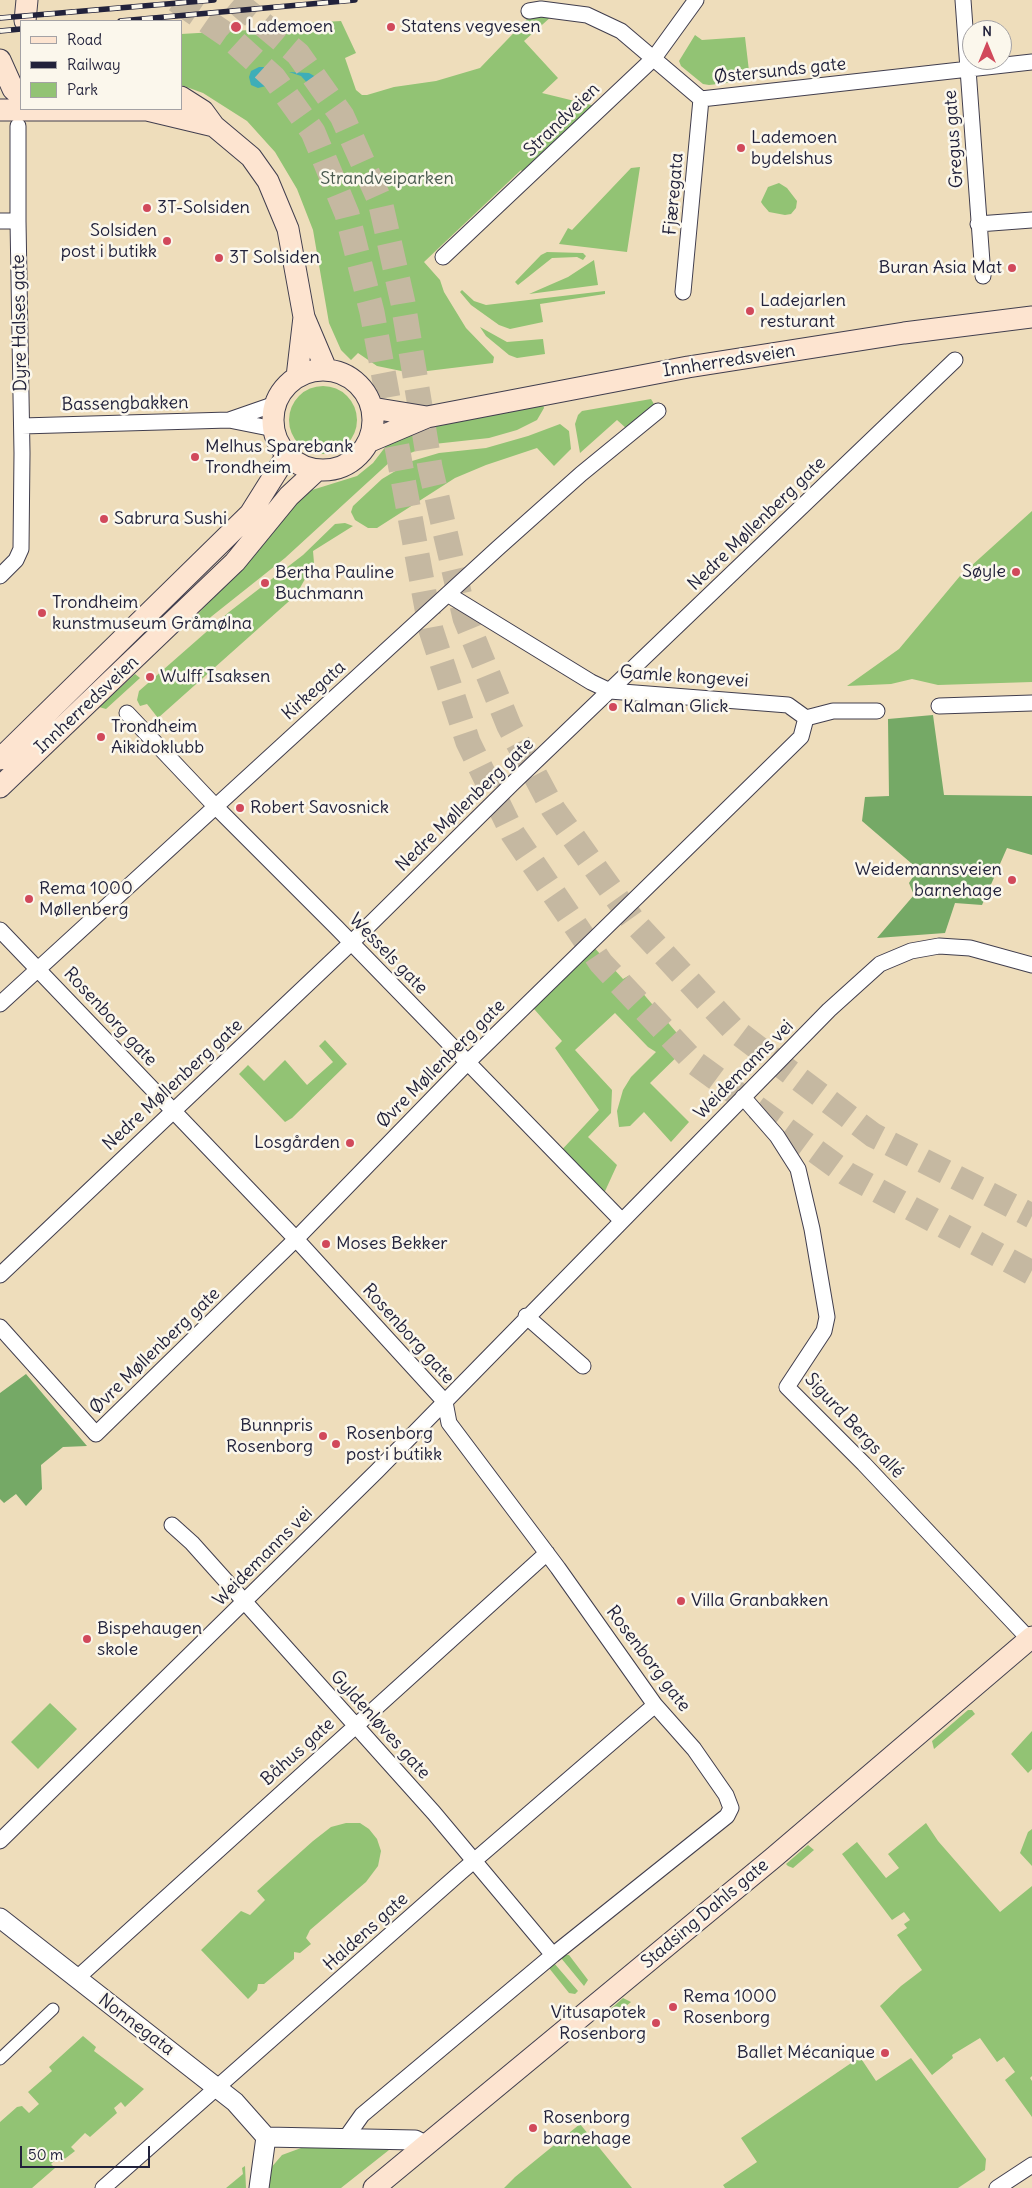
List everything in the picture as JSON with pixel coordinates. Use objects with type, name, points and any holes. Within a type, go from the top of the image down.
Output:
[{"type":"main road","points":[[26,20],[27,0]]},
{"type":"main road","points":[[0,60],[2,69],[14,90]]},
{"type":"main road","points":[[182,98],[203,111],[214,126],[251,157],[268,181],[288,229],[304,317],[326,370]]},
{"type":"main road","points":[[0,110],[147,110],[214,126]]},
{"type":"main road","points":[[297,377],[304,317]]},
{"type":"main road","name":"Innherredsveien","points":[[368,442],[427,416],[698,365],[904,333],[1032,317]]},
{"type":"main road","points":[[326,370],[344,374],[366,394],[372,408],[373,425],[368,442],[362,453],[346,465],[334,470],[317,470],[298,464],[280,447],[274,429],[275,404],[283,389],[297,377],[308,372],[326,370]]},
{"type":"main road","name":"Innherredsveien","points":[[372,408],[427,416]]},
{"type":"main road","name":"Innherredsveien","points":[[0,759],[250,514],[287,455]]},
{"type":"main road","name":"Innherredsveien","points":[[0,787],[235,562],[289,496],[317,470]]},
{"type":"main road","name":"Stadsing Dahls gate","points":[[374,2188],[773,1858],[1031,1638]]},
{"type":"street","name":"Strandveien","points":[[443,258],[654,58],[696,0]]},
{"type":"street","name":"Gregus gate","points":[[963,0],[964,20]]},
{"type":"street","name":"Østersunds gate","points":[[529,10],[541,9],[587,15],[621,31],[701,99],[968,70]]},
{"type":"street","name":"Østersunds gate","points":[[1012,64],[1032,62]]},
{"type":"street","name":"Gregus gate","points":[[968,70],[983,276]]},
{"type":"street","name":"Fjæregata","points":[[683,292],[701,99]]},
{"type":"street","name":"Dyre Halses gate","points":[[0,576],[16,560],[21,549],[22,426],[18,126]]},
{"type":"street","points":[[978,224],[1032,220]]},
{"type":"street","points":[[0,221],[18,221]]},
{"type":"street","name":"Nedre Møllenberg gate","points":[[0,1275],[351,943],[513,783],[955,360]]},
{"type":"street","name":"Bassengbakken","points":[[228,420],[275,404]]},
{"type":"street","name":"Kirkegata","points":[[0,1004],[581,474],[658,411]]},
{"type":"street","name":"Bassengbakken","points":[[22,426],[228,420],[274,429]]},
{"type":"street","name":"Gamle kongevei","points":[[449,594],[590,682],[610,690],[788,705],[806,718]]},
{"type":"street","points":[[939,706],[1032,703]]},
{"type":"street","points":[[806,718],[832,711],[877,711]]},
{"type":"street","name":"Wessels gate","points":[[127,713],[216,807],[622,1221]]},
{"type":"street","name":"Øvre Møllenberg gate","points":[[0,1327],[96,1434],[296,1239],[467,1062],[801,737],[806,718]]},
{"type":"street","name":"Rosenborg gate","points":[[0,930],[296,1239],[445,1402],[449,1423],[547,1553],[655,1705],[694,1750],[726,1795],[730,1808],[727,1816],[553,1955]]},
{"type":"street","name":"Weidemanns vei","points":[[0,1841],[445,1402],[526,1316],[829,1010],[880,964],[911,951],[939,946],[970,948],[1032,965]]},
{"type":"street","name":"Sigurd Bergs allé","points":[[743,1097],[776,1136],[798,1169],[812,1230],[826,1317],[824,1331],[787,1387],[864,1464],[1031,1638]]},
{"type":"street","points":[[526,1316],[583,1366]]},
{"type":"street","name":"Gyldenløves gate","points":[[172,1525],[192,1543],[475,1860],[553,1955]]},
{"type":"street","name":"Båhus gate","points":[[76,1979],[547,1553]]},
{"type":"street","name":"Haldens gate","points":[[103,2188],[475,1860],[655,1705]]},
{"type":"street","name":"Nonnegata","points":[[0,1918],[235,2102],[266,2138]]},
{"type":"street","points":[[345,2139],[362,2115],[553,1955]]},
{"type":"street","points":[[0,2059],[53,2010]]},
{"type":"street","points":[[259,2188],[266,2138],[416,2140],[426,2145]]},
{"type":"street","points":[[997,2188],[1013,2184],[1032,2165]]},
{"type":"green space","name":"Strandveiparken","points":[[530,16],[552,16],[524,41],[558,78],[542,93],[595,106],[525,175],[521,170],[424,262],[440,280],[444,292],[466,328],[494,357],[493,363],[411,373],[377,366],[358,353],[351,360],[341,350],[329,323],[313,230],[297,189],[275,152],[247,121],[203,93],[182,85],[182,34],[267,29],[288,24],[341,21],[356,53],[345,58],[356,90],[362,95],[394,87],[436,81],[480,68]]},
{"type":"green space","points":[[695,35],[702,40],[745,37],[749,71],[736,82],[703,84],[681,66],[679,61]]},
{"type":"green space","points":[[640,167],[627,252],[559,244],[568,228],[572,230],[631,168]]},
{"type":"green space","points":[[779,183],[787,188],[797,201],[796,208],[791,214],[785,215],[769,212],[761,202],[768,187]]},
{"type":"green space","points":[[547,252],[583,253],[586,256],[583,260],[577,257],[552,258],[518,285],[515,282],[541,255]]},
{"type":"green space","points":[[594,260],[598,285],[529,294],[568,277]]},
{"type":"green space","points":[[462,290],[474,301],[486,305],[605,291],[605,294],[540,304],[543,322],[510,329],[499,325],[471,305],[460,292]]},
{"type":"green space","points":[[480,327],[507,342],[543,339],[545,354],[517,358],[509,355],[486,336]]},
{"type":"green space","points":[[323,386],[336,389],[347,396],[354,407],[357,420],[354,433],[347,444],[336,451],[323,454],[310,451],[299,444],[292,433],[289,420],[292,407],[299,396],[310,389]]},
{"type":"green space","points":[[651,399],[654,404],[627,429],[617,420],[580,453],[575,424],[578,415],[582,411]]},
{"type":"green space","points":[[543,404],[544,408],[537,420],[517,430],[489,438],[434,444],[392,460],[285,558],[202,624],[195,617],[256,552],[297,501],[312,490],[357,476],[373,463],[386,446],[417,428]]},
{"type":"green space","points":[[560,424],[569,431],[571,449],[554,466],[537,448],[486,465],[455,478],[377,528],[368,528],[355,520],[351,512],[353,506],[382,479],[412,461],[439,453],[486,448],[528,436]]},
{"type":"green space","points":[[1032,511],[1032,682],[938,685],[912,679],[891,684],[847,686],[899,649],[960,576]]},
{"type":"green space","points":[[345,523],[353,526],[313,551],[314,563],[296,595],[158,718],[147,704],[140,706],[137,700],[139,691],[229,612],[303,555],[335,524]]},
{"type":"green space","points":[[135,674],[140,678],[106,709],[99,707]]},
{"type":"green space","points":[[933,715],[944,795],[1032,796],[1032,855],[1007,848],[982,905],[955,903],[945,933],[877,938],[914,895],[909,883],[918,869],[862,821],[865,797],[889,796],[888,719]]},
{"type":"green space","points":[[590,943],[623,979],[628,976],[688,1046],[650,1083],[689,1122],[671,1142],[644,1112],[630,1126],[619,1127],[617,1111],[623,1090],[631,1077],[656,1052],[648,1047],[615,1013],[575,1050],[612,1090],[611,1113],[588,1137],[617,1165],[601,1200],[557,1155],[599,1110],[555,1048],[562,1041],[528,1002]]},
{"type":"green space","points":[[325,1040],[347,1064],[292,1118],[285,1122],[239,1074],[248,1065],[264,1081],[285,1060],[307,1085],[333,1062],[319,1046]]},
{"type":"green space","points":[[26,1374],[87,1446],[63,1447],[41,1465],[42,1489],[26,1506],[16,1494],[4,1503],[0,1499],[0,1393]]},
{"type":"green space","points":[[50,1703],[77,1729],[38,1769],[11,1742]]},
{"type":"green space","points":[[968,1710],[972,1710],[975,1714],[934,1749],[932,1741]]},
{"type":"green space","points":[[1032,1731],[1032,1769],[1028,1773],[1011,1754]]},
{"type":"green space","points":[[346,1823],[360,1823],[369,1829],[377,1839],[381,1851],[378,1866],[366,1882],[310,1930],[306,1938],[311,1944],[300,1953],[294,1952],[294,1959],[264,1984],[258,1984],[257,1990],[248,1999],[201,1950],[241,1911],[250,1915],[265,1900],[257,1891],[313,1841],[331,1827]]},
{"type":"green space","points":[[926,1823],[938,1841],[1000,1912],[1032,1886],[1032,2076],[1030,2078],[1032,2081],[1032,2117],[1005,2080],[1015,2072],[1004,2057],[997,2062],[980,2038],[952,2055],[953,2058],[932,2075],[880,2006],[901,1986],[922,1970],[897,1935],[907,1928],[904,1924],[910,1920],[904,1912],[892,1920],[842,1854],[857,1842],[886,1878],[899,1868],[888,1854]]},
{"type":"green space","points":[[1032,1829],[1032,1866],[1020,1853],[1028,1832]]},
{"type":"green space","points":[[808,1845],[814,1850],[793,1868],[786,1864]]},
{"type":"green space","points":[[569,1955],[588,1980],[584,1986],[561,1958]]},
{"type":"green space","points":[[554,1963],[578,1991],[575,1994],[569,1993],[549,1968]]},
{"type":"green space","points":[[623,1998],[631,2002],[614,2016],[606,2013]]},
{"type":"green space","points":[[83,2036],[96,2047],[94,2051],[144,2089],[125,2107],[121,2102],[114,2108],[117,2113],[90,2137],[85,2133],[71,2147],[75,2151],[62,2161],[58,2157],[51,2164],[55,2168],[32,2188],[0,2188],[0,2122],[17,2107],[22,2106],[29,2113],[39,2104],[28,2092],[52,2071],[49,2067]]},
{"type":"green space","points":[[860,2057],[876,2081],[911,2058],[986,2159],[985,2170],[958,2188],[725,2188],[723,2185],[757,2162],[741,2138]]},
{"type":"green space","points":[[580,2124],[632,2188],[504,2188],[515,2177]]},
{"type":"green space","points":[[384,2146],[389,2150],[341,2188],[268,2188],[270,2169],[282,2155],[301,2148]]},
{"type":"green space","points":[[245,2166],[246,2188],[226,2188],[243,2174],[242,2168]]},
{"type":"water","points":[[264,67],[264,71],[259,77],[262,80],[275,73],[284,73],[274,75],[266,86],[258,88],[251,85],[249,77],[251,71]]},
{"type":"water","points":[[289,72],[309,73],[323,81],[325,86],[318,89],[310,86],[301,76]]},
{"type":"tunnel","points":[[176,0],[227,35],[274,78],[313,132],[347,214],[372,312],[431,630],[468,742],[513,834],[601,963],[695,1063],[847,1174],[1032,1273]]},
{"type":"tunnel","points":[[234,0],[298,54],[342,116],[380,201],[403,303],[430,467],[465,618],[509,726],[553,809],[634,922],[733,1029],[873,1135],[1032,1216]]},
{"type":"railway","points":[[0,18],[214,0]]},
{"type":"railway","points":[[131,20],[355,0]]},
{"type":"railway","points":[[0,31],[20,29]]},
{"type":"place","name":"Lademoen","points":[[236,27]]},
{"type":"place","name":"Statens vegvesen","points":[[391,27]]},
{"type":"place","name":"Lademoen bydelshus","points":[[741,148]]},
{"type":"place","name":"3T-Solsiden","points":[[147,208]]},
{"type":"place","name":"Solsiden post i butikk","points":[[167,241]]},
{"type":"place","name":"3T Solsiden","points":[[219,258]]},
{"type":"place","name":"Buran Asia Mat","points":[[1012,268]]},
{"type":"place","name":"Ladejarlen resturant","points":[[750,311]]},
{"type":"place","name":"Melhus Sparebank Trondheim","points":[[195,457]]},
{"type":"place","name":"Sabrura Sushi","points":[[104,519]]},
{"type":"place","name":"Søyle","points":[[1016,572]]},
{"type":"place","name":"Bertha Pauline Buchmann","points":[[265,583]]},
{"type":"place","name":"Trondheim kunstmuseum Gråmølna","points":[[42,613]]},
{"type":"place","name":"Wulff Isaksen","points":[[150,677]]},
{"type":"place","name":"Kalman Glick","points":[[613,707]]},
{"type":"place","name":"Trondheim Aikidoklubb","points":[[101,737]]},
{"type":"place","name":"Robert Savosnick","points":[[240,808]]},
{"type":"place","name":"Weidemannsveien barnehage","points":[[1012,880]]},
{"type":"place","name":"Rema 1000 Møllenberg","points":[[29,899]]},
{"type":"place","name":"Losgården","points":[[350,1143]]},
{"type":"place","name":"Moses Bekker","points":[[326,1244]]},
{"type":"place","name":"Bunnpris Rosenborg","points":[[323,1436]]},
{"type":"place","name":"Rosenborg post i butikk","points":[[336,1444]]},
{"type":"place","name":"Villa Granbakken","points":[[681,1601]]},
{"type":"place","name":"Bispehaugen skole","points":[[87,1639]]},
{"type":"place","name":"Rema 1000 Rosenborg","points":[[673,2007]]},
{"type":"place","name":"Vitusapotek Rosenborg","points":[[656,2023]]},
{"type":"place","name":"Ballet Mécanique","points":[[885,2053]]},
{"type":"place","name":"Rosenborg barnehage","points":[[533,2128]]}]
